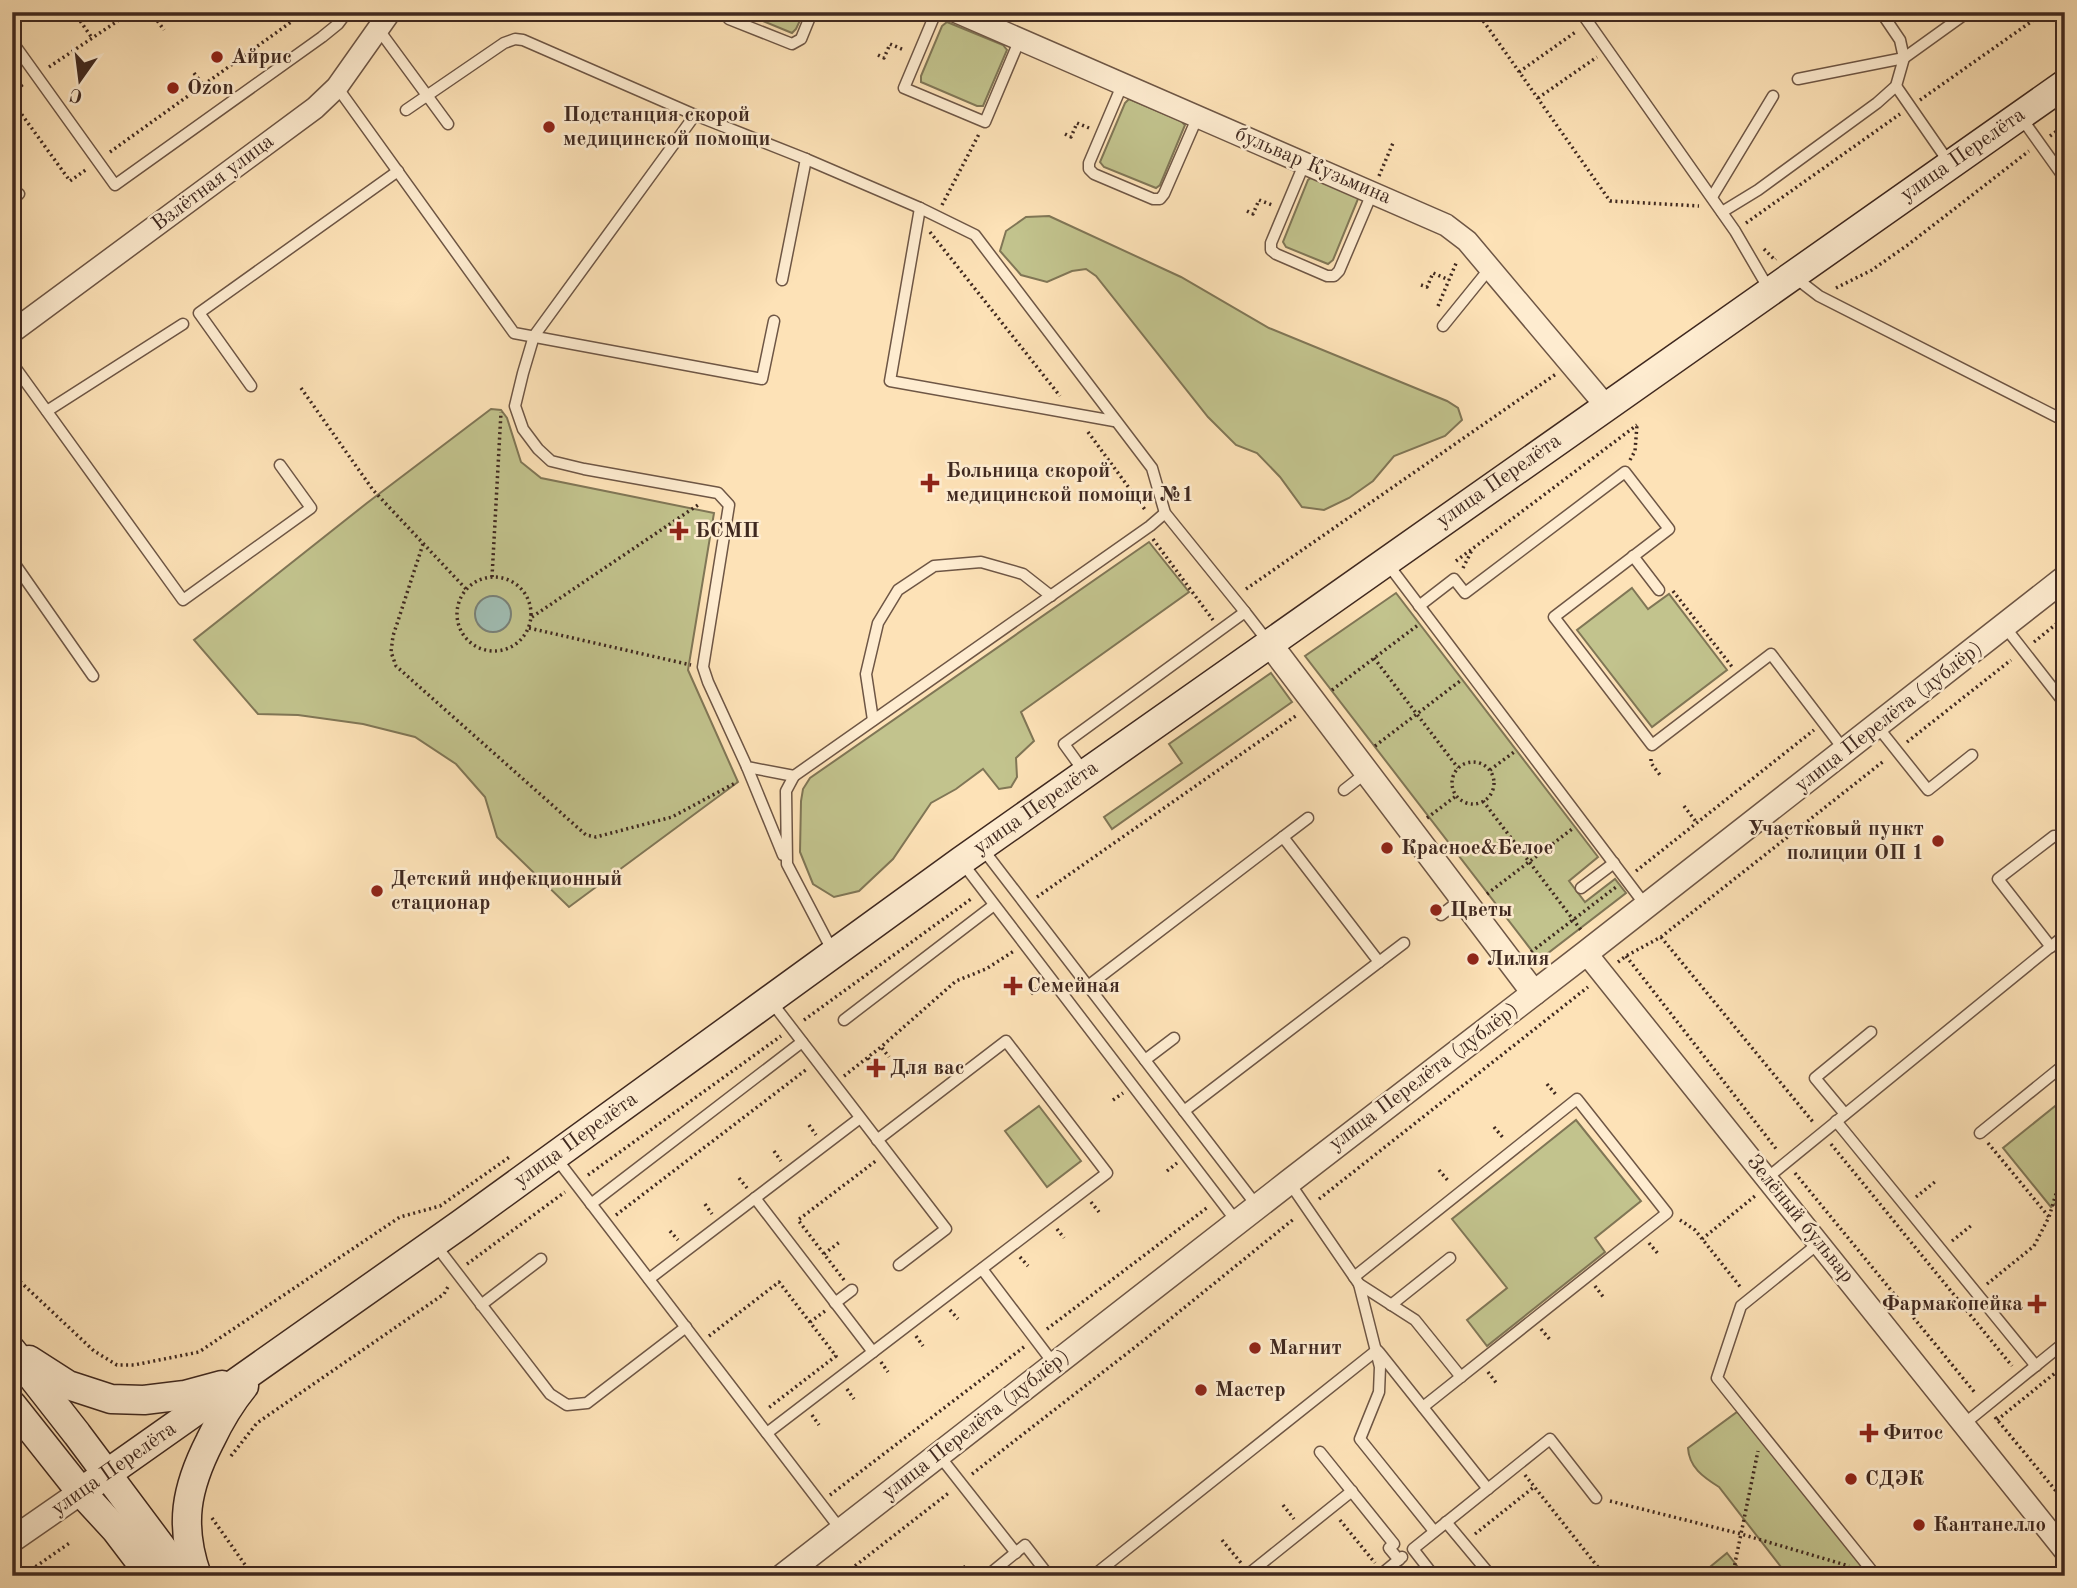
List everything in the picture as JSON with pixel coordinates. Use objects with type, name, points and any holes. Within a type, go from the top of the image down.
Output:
[{"type":"main road","name":"улица Перелёта","points":[[81,1492],[434,1243],[971,854],[2065,84]]},
{"type":"main road","points":[[12,1350],[68,1385],[111,1399],[144,1400],[185,1395],[222,1385],[256,1370]]},
{"type":"main road","points":[[12,1350],[183,1576]]},
{"type":"main road","points":[[197,1576],[190,1554],[186,1525],[188,1498],[198,1465],[215,1431],[233,1399],[256,1370]]},
{"type":"main road","points":[[12,1405],[81,1492],[117,1530],[151,1576]]},
{"type":"street","name":"бульвар Кузьмина","points":[[957,12],[1305,162],[1375,185],[1447,225],[1467,241],[1606,406]]},
{"type":"street","name":"Взлётная улица","points":[[12,332],[315,107],[337,87],[385,21]]},
{"type":"street","name":"улица Перелёта (дублёр)","points":[[783,1576],[2065,578]]},
{"type":"street","points":[[1269,643],[1534,993]]},
{"type":"street","name":"Зелёный бульвар","points":[[1586,953],[2065,1551]]},
{"type":"street","name":"улица Перелёта","points":[[12,1540],[81,1492]]},
{"type":"lane","points":[[16,47],[115,185],[322,37],[338,24],[347,12]]},
{"type":"lane","points":[[724,12],[729,19],[792,44],[801,39],[812,12]]},
{"type":"lane","points":[[936,12],[902,93],[985,122],[1020,39]]},
{"type":"lane","points":[[1581,12],[1735,231],[1781,283],[1819,296],[2065,421]]},
{"type":"lane","points":[[1720,210],[1758,190],[1877,103],[1896,86],[1904,58],[1900,40],[1881,12]]},
{"type":"lane","points":[[1798,79],[1904,58],[1968,12]]},
{"type":"lane","points":[[385,21],[427,95],[448,124]]},
{"type":"lane","points":[[406,110],[504,43],[514,39],[523,40],[920,208],[975,235],[1152,468],[1165,513],[1269,643]]},
{"type":"lane","points":[[1123,83],[1089,163],[1089,169],[1094,174],[1153,199],[1160,199],[1198,116]]},
{"type":"lane","points":[[1896,86],[1950,164]]},
{"type":"lane","points":[[337,87],[514,333],[762,379],[774,321]]},
{"type":"lane","points":[[1712,197],[1773,96]]},
{"type":"lane","points":[[695,115],[534,336],[515,405],[523,429],[551,461],[718,493],[729,505],[703,667],[787,864],[833,953]]},
{"type":"lane","points":[[2019,116],[2064,177]]},
{"type":"lane","points":[[782,280],[806,159]]},
{"type":"lane","points":[[1305,162],[1271,243],[1271,250],[1327,276],[1334,276],[1339,271],[1375,185]]},
{"type":"lane","points":[[251,386],[199,313],[398,171]]},
{"type":"lane","points":[[920,208],[890,381],[1114,421]]},
{"type":"lane","points":[[1443,326],[1490,268]]},
{"type":"lane","points":[[47,411],[183,324]]},
{"type":"lane","points":[[12,362],[183,600],[311,508],[280,465]]},
{"type":"lane","points":[[1419,606],[1454,579],[1465,593],[1625,472],[1669,529],[1554,617],[1652,745],[1771,654],[1845,751]]},
{"type":"lane","points":[[787,864],[786,791],[794,775],[1165,513]]},
{"type":"lane","points":[[1633,556],[1663,586]]},
{"type":"lane","points":[[12,560],[93,676]]},
{"type":"lane","points":[[1385,561],[1646,906]]},
{"type":"lane","points":[[873,720],[866,674],[878,623],[898,590],[934,566],[981,562],[1023,574],[1051,596]]},
{"type":"lane","points":[[1086,773],[1064,744],[1245,612]]},
{"type":"lane","points":[[2005,627],[2065,704]]},
{"type":"lane","points":[[1877,726],[1928,790],[1972,755]]},
{"type":"lane","points":[[1344,790],[1363,766]]},
{"type":"lane","points":[[749,771],[794,775]]},
{"type":"lane","points":[[1088,986],[1308,818]]},
{"type":"lane","points":[[2051,947],[1998,880],[2054,836]]},
{"type":"lane","points":[[1283,837],[1379,962]]},
{"type":"lane","points":[[971,854],[1026,905],[1257,1206]]},
{"type":"lane","points":[[971,854],[983,890],[1237,1222]]},
{"type":"lane","points":[[1581,888],[1614,863]]},
{"type":"lane","points":[[1441,915],[1466,903]]},
{"type":"lane","points":[[844,1020],[994,905]]},
{"type":"lane","points":[[1769,1181],[1786,1162],[2065,935]]},
{"type":"lane","points":[[1184,1111],[1404,943]]},
{"type":"lane","points":[[770,1000],[946,1229],[899,1265]]},
{"type":"lane","points":[[1871,1032],[1815,1078],[1905,1206],[2036,1366]]},
{"type":"lane","points":[[1145,1060],[1174,1038]]},
{"type":"lane","points":[[767,1433],[876,1356],[985,1273],[1107,1173],[1006,1041],[877,1140]]},
{"type":"lane","points":[[591,1204],[802,1042]]},
{"type":"lane","points":[[1980,1133],[2065,1064]]},
{"type":"lane","points":[[1356,1281],[1577,1100],[1667,1213],[1423,1407]]},
{"type":"lane","points":[[649,1279],[752,1195],[860,1118]]},
{"type":"lane","points":[[554,1156],[841,1530]]},
{"type":"lane","points":[[1289,1182],[1356,1281],[1377,1350],[1380,1367],[1379,1392],[1360,1439],[1434,1531]]},
{"type":"lane","points":[[752,1195],[876,1356]]},
{"type":"lane","points":[[434,1243],[550,1394],[567,1405],[587,1403],[686,1327]]},
{"type":"lane","points":[[1819,1243],[1741,1306],[1717,1378],[1875,1575]]},
{"type":"lane","points":[[1391,1305],[1450,1258]]},
{"type":"lane","points":[[481,1305],[541,1259]]},
{"type":"lane","points":[[985,1273],[1054,1364]]},
{"type":"lane","points":[[1356,1281],[1415,1320],[1461,1377]]},
{"type":"lane","points":[[835,1303],[852,1290]]},
{"type":"lane","points":[[1964,1424],[2065,1342]]},
{"type":"lane","points":[[1377,1350],[1488,1489]]},
{"type":"lane","points":[[1093,1576],[1377,1350]]},
{"type":"lane","points":[[1381,1574],[1550,1439],[1597,1498]]},
{"type":"lane","points":[[1320,1452],[1394,1544],[1389,1548],[1399,1560]]},
{"type":"lane","points":[[937,1454],[1016,1553]]},
{"type":"lane","points":[[1248,1575],[1352,1491]]},
{"type":"lane","points":[[1446,1522],[1491,1576]]},
{"type":"lane","points":[[987,1576],[1025,1545],[1049,1576]]},
{"type":"lane","points":[[1413,1549],[1434,1576]]},
{"type":"path","points":[[74,12],[92,38]]},
{"type":"path","points":[[12,92],[131,12]]},
{"type":"path","points":[[151,12],[164,30]]},
{"type":"path","points":[[12,101],[70,181],[305,12]]},
{"type":"path","points":[[1477,12],[1610,201],[1720,210]]},
{"type":"path","points":[[1735,231],[2045,12]]},
{"type":"path","points":[[1519,72],[1588,23]]},
{"type":"path","points":[[878,55],[884,58],[890,44],[906,51]]},
{"type":"path","points":[[1538,98],[1608,50]]},
{"type":"path","points":[[194,73],[203,85]]},
{"type":"path","points":[[1065,134],[1071,137],[1077,123],[1094,130]]},
{"type":"path","points":[[1819,296],[1872,270],[2065,125]]},
{"type":"path","points":[[943,202],[977,137]]},
{"type":"path","points":[[1375,185],[1393,143]]},
{"type":"path","points":[[1247,211],[1253,214],[1259,200],[1275,207]]},
{"type":"path","points":[[1443,326],[1432,321],[1461,253]]},
{"type":"path","points":[[1421,285],[1427,287],[1433,273],[1449,280]]},
{"type":"path","points":[[1233,598],[1551,378]]},
{"type":"path","points":[[301,388],[373,490],[466,589]]},
{"type":"path","points":[[492,577],[501,410],[515,405]]},
{"type":"path","points":[[1456,561],[1637,425],[1635,452]]},
{"type":"path","points":[[532,617],[718,493]]},
{"type":"path","points":[[423,544],[393,636],[391,652],[396,666],[586,835],[596,837],[671,817],[749,771]]},
{"type":"path","points":[[492,577],[508,579],[521,587],[529,601],[532,617],[522,639],[512,647],[500,651],[486,651],[474,646],[458,626],[456,613],[459,600],[466,589],[478,580],[492,577]]},
{"type":"path","points":[[1663,586],[1740,678]]},
{"type":"path","points":[[1315,1201],[1626,956],[1661,937],[2065,617]]},
{"type":"path","points":[[1026,905],[1315,702],[1428,618]]},
{"type":"path","points":[[529,628],[703,667]]},
{"type":"path","points":[[1374,658],[1458,768]]},
{"type":"path","points":[[1363,766],[1417,714],[1470,673]]},
{"type":"path","points":[[1514,965],[1824,722]]},
{"type":"path","points":[[1490,770],[1524,744]]},
{"type":"path","points":[[1478,762],[1490,770],[1494,783],[1489,796],[1478,803],[1466,803],[1456,796],[1451,785],[1458,768],[1464,764],[1478,762]]},
{"type":"path","points":[[1411,830],[1456,796]]},
{"type":"path","points":[[1483,801],[1581,928],[1586,953]]},
{"type":"path","points":[[1684,806],[1697,823]]},
{"type":"path","points":[[1466,903],[1530,861],[1582,821]]},
{"type":"path","points":[[228,1460],[257,1423],[444,1294],[456,1272],[983,890]]},
{"type":"path","points":[[1661,937],[2032,1391]]},
{"type":"path","points":[[834,1083],[868,1058],[956,981],[986,969],[1014,951]]},
{"type":"path","points":[[1626,956],[1786,1162],[2065,1502]]},
{"type":"path","points":[[1031,994],[1041,986]]},
{"type":"path","points":[[881,1047],[889,1057]]},
{"type":"path","points":[[868,1058],[876,1068]]},
{"type":"path","points":[[611,1219],[809,1068]]},
{"type":"path","points":[[1113,1100],[1123,1093]]},
{"type":"path","points":[[808,1125],[819,1139]]},
{"type":"path","points":[[1980,1133],[2049,1217]]},
{"type":"path","points":[[12,1274],[94,1351],[117,1365],[134,1365],[199,1352],[400,1217],[440,1206],[519,1150]]},
{"type":"path","points":[[852,1290],[798,1220],[887,1152]]},
{"type":"path","points":[[1167,1171],[1177,1163]]},
{"type":"path","points":[[1976,1293],[2034,1247],[2049,1217],[2065,1164]]},
{"type":"path","points":[[739,1178],[752,1195]]},
{"type":"path","points":[[1702,1238],[1769,1181]]},
{"type":"path","points":[[1905,1206],[1936,1181]]},
{"type":"path","points":[[1089,1199],[1099,1212]]},
{"type":"path","points":[[830,1495],[1209,1205]]},
{"type":"path","points":[[842,1576],[1148,1338],[1300,1214]]},
{"type":"path","points":[[1941,1250],[1972,1225]]},
{"type":"path","points":[[1055,1226],[1064,1238]]},
{"type":"path","points":[[1695,1230],[1750,1298]]},
{"type":"path","points":[[824,1254],[841,1241]]},
{"type":"path","points":[[985,1273],[1018,1254],[1028,1266]]},
{"type":"path","points":[[708,1336],[779,1282],[795,1302],[836,1356],[765,1410]]},
{"type":"path","points":[[948,1307],[958,1320]]},
{"type":"path","points":[[914,1334],[923,1346]]},
{"type":"path","points":[[876,1356],[888,1372]]},
{"type":"path","points":[[1997,1420],[2065,1365]]},
{"type":"path","points":[[845,1386],[854,1399]]},
{"type":"path","points":[[810,1413],[819,1425]]},
{"type":"path","points":[[1734,1576],[1762,1433]]},
{"type":"path","points":[[1517,1465],[1605,1576]]},
{"type":"path","points":[[1473,1535],[1534,1487]]},
{"type":"path","points":[[1597,1498],[1741,1534],[1875,1575]]},
{"type":"path","points":[[1331,1508],[1381,1574]]},
{"type":"path","points":[[209,1512],[214,1523],[253,1576]]},
{"type":"path","points":[[1222,1540],[1248,1575]]},
{"type":"path","points":[[22,1576],[71,1542]]},
{"type":"path","points":[[963,1566],[971,1576]]},
{"type":"path","points":[[1515,1576],[1523,1569]]},
{"type":"green space","points":[[741,12],[804,12],[792,33]]},
{"type":"green space","points":[[947,22],[1003,45],[1007,50],[983,106],[977,106],[921,82],[921,76],[942,26]]},
{"type":"green space","points":[[1129,99],[1185,125],[1160,185],[1156,188],[1104,167],[1100,162]]},
{"type":"green space","points":[[1312,177],[1357,196],[1358,199],[1333,260],[1328,264],[1286,247],[1283,242],[1308,180]]},
{"type":"green space","points":[[1049,216],[1181,277],[1269,328],[1447,401],[1458,408],[1462,420],[1445,436],[1394,456],[1373,481],[1349,498],[1324,510],[1302,507],[1280,477],[1257,453],[1236,445],[1208,417],[1096,276],[1086,269],[1072,271],[1047,282],[1021,275],[1000,251],[1006,231],[1026,217]]},
{"type":"green space","points":[[491,409],[501,410],[507,418],[521,462],[541,478],[714,513],[688,670],[738,782],[569,907],[497,837],[485,797],[456,764],[415,737],[363,724],[298,715],[258,714],[194,640]]},
{"type":"green space","points":[[1149,542],[1189,592],[1021,712],[1034,741],[1016,758],[1017,777],[1011,787],[999,789],[983,769],[931,803],[893,859],[859,891],[834,897],[813,884],[800,852],[801,801],[803,789],[810,778]]},
{"type":"green space","points":[[1632,588],[1648,609],[1669,594],[1727,670],[1652,727],[1577,630]]},
{"type":"green space","points":[[1396,593],[1598,857],[1569,881],[1585,902],[1615,879],[1626,893],[1539,960],[1305,656]]},
{"type":"green space","points":[[1271,673],[1292,702],[1112,829],[1104,817],[1182,763],[1169,744]]},
{"type":"green space","points":[[2065,1098],[2065,1196],[2051,1207],[2003,1148]]},
{"type":"green space","points":[[1039,1106],[1081,1161],[1047,1187],[1005,1131]]},
{"type":"green space","points":[[1576,1120],[1641,1201],[1595,1238],[1605,1252],[1487,1346],[1467,1320],[1507,1288],[1452,1219]]},
{"type":"green space","points":[[1737,1412],[1745,1415],[1870,1576],[1788,1576],[1719,1487],[1698,1471],[1691,1461],[1688,1448]]},
{"type":"green space","points":[[1727,1553],[1745,1576],[1699,1576]]},
{"type":"water","points":[[493,596],[506,601],[511,614],[506,627],[493,632],[480,627],[475,614],[480,601]]},
{"type":"place","name":"Айрис","points":[[217,57]]},
{"type":"place","name":"Ozon","points":[[173,88]]},
{"type":"place","name":"Подстанция скорой медицинской помощи","points":[[549,127]]},
{"type":"place","name":"Больница скорой медицинской помощи №1","points":[[930,483]]},
{"type":"place","name":"БСМП","points":[[679,531]]},
{"type":"place","name":"Участковый пункт полиции ОП 1","points":[[1938,841]]},
{"type":"place","name":"Красное&Белое","points":[[1387,848]]},
{"type":"place","name":"Детский инфекционный стационар","points":[[377,891]]},
{"type":"place","name":"Цветы","points":[[1436,910]]},
{"type":"place","name":"Лилия","points":[[1473,959]]},
{"type":"place","name":"Семейная","points":[[1013,986]]},
{"type":"place","name":"Для вас","points":[[876,1068]]},
{"type":"place","name":"Фармакопейка","points":[[2037,1304]]},
{"type":"place","name":"Магнит","points":[[1255,1348]]},
{"type":"place","name":"Мастер","points":[[1201,1390]]},
{"type":"place","name":"Фитос","points":[[1869,1433]]},
{"type":"place","name":"СДЭК","points":[[1851,1479]]},
{"type":"place","name":"Кантанелло","points":[[1919,1525]]}]
